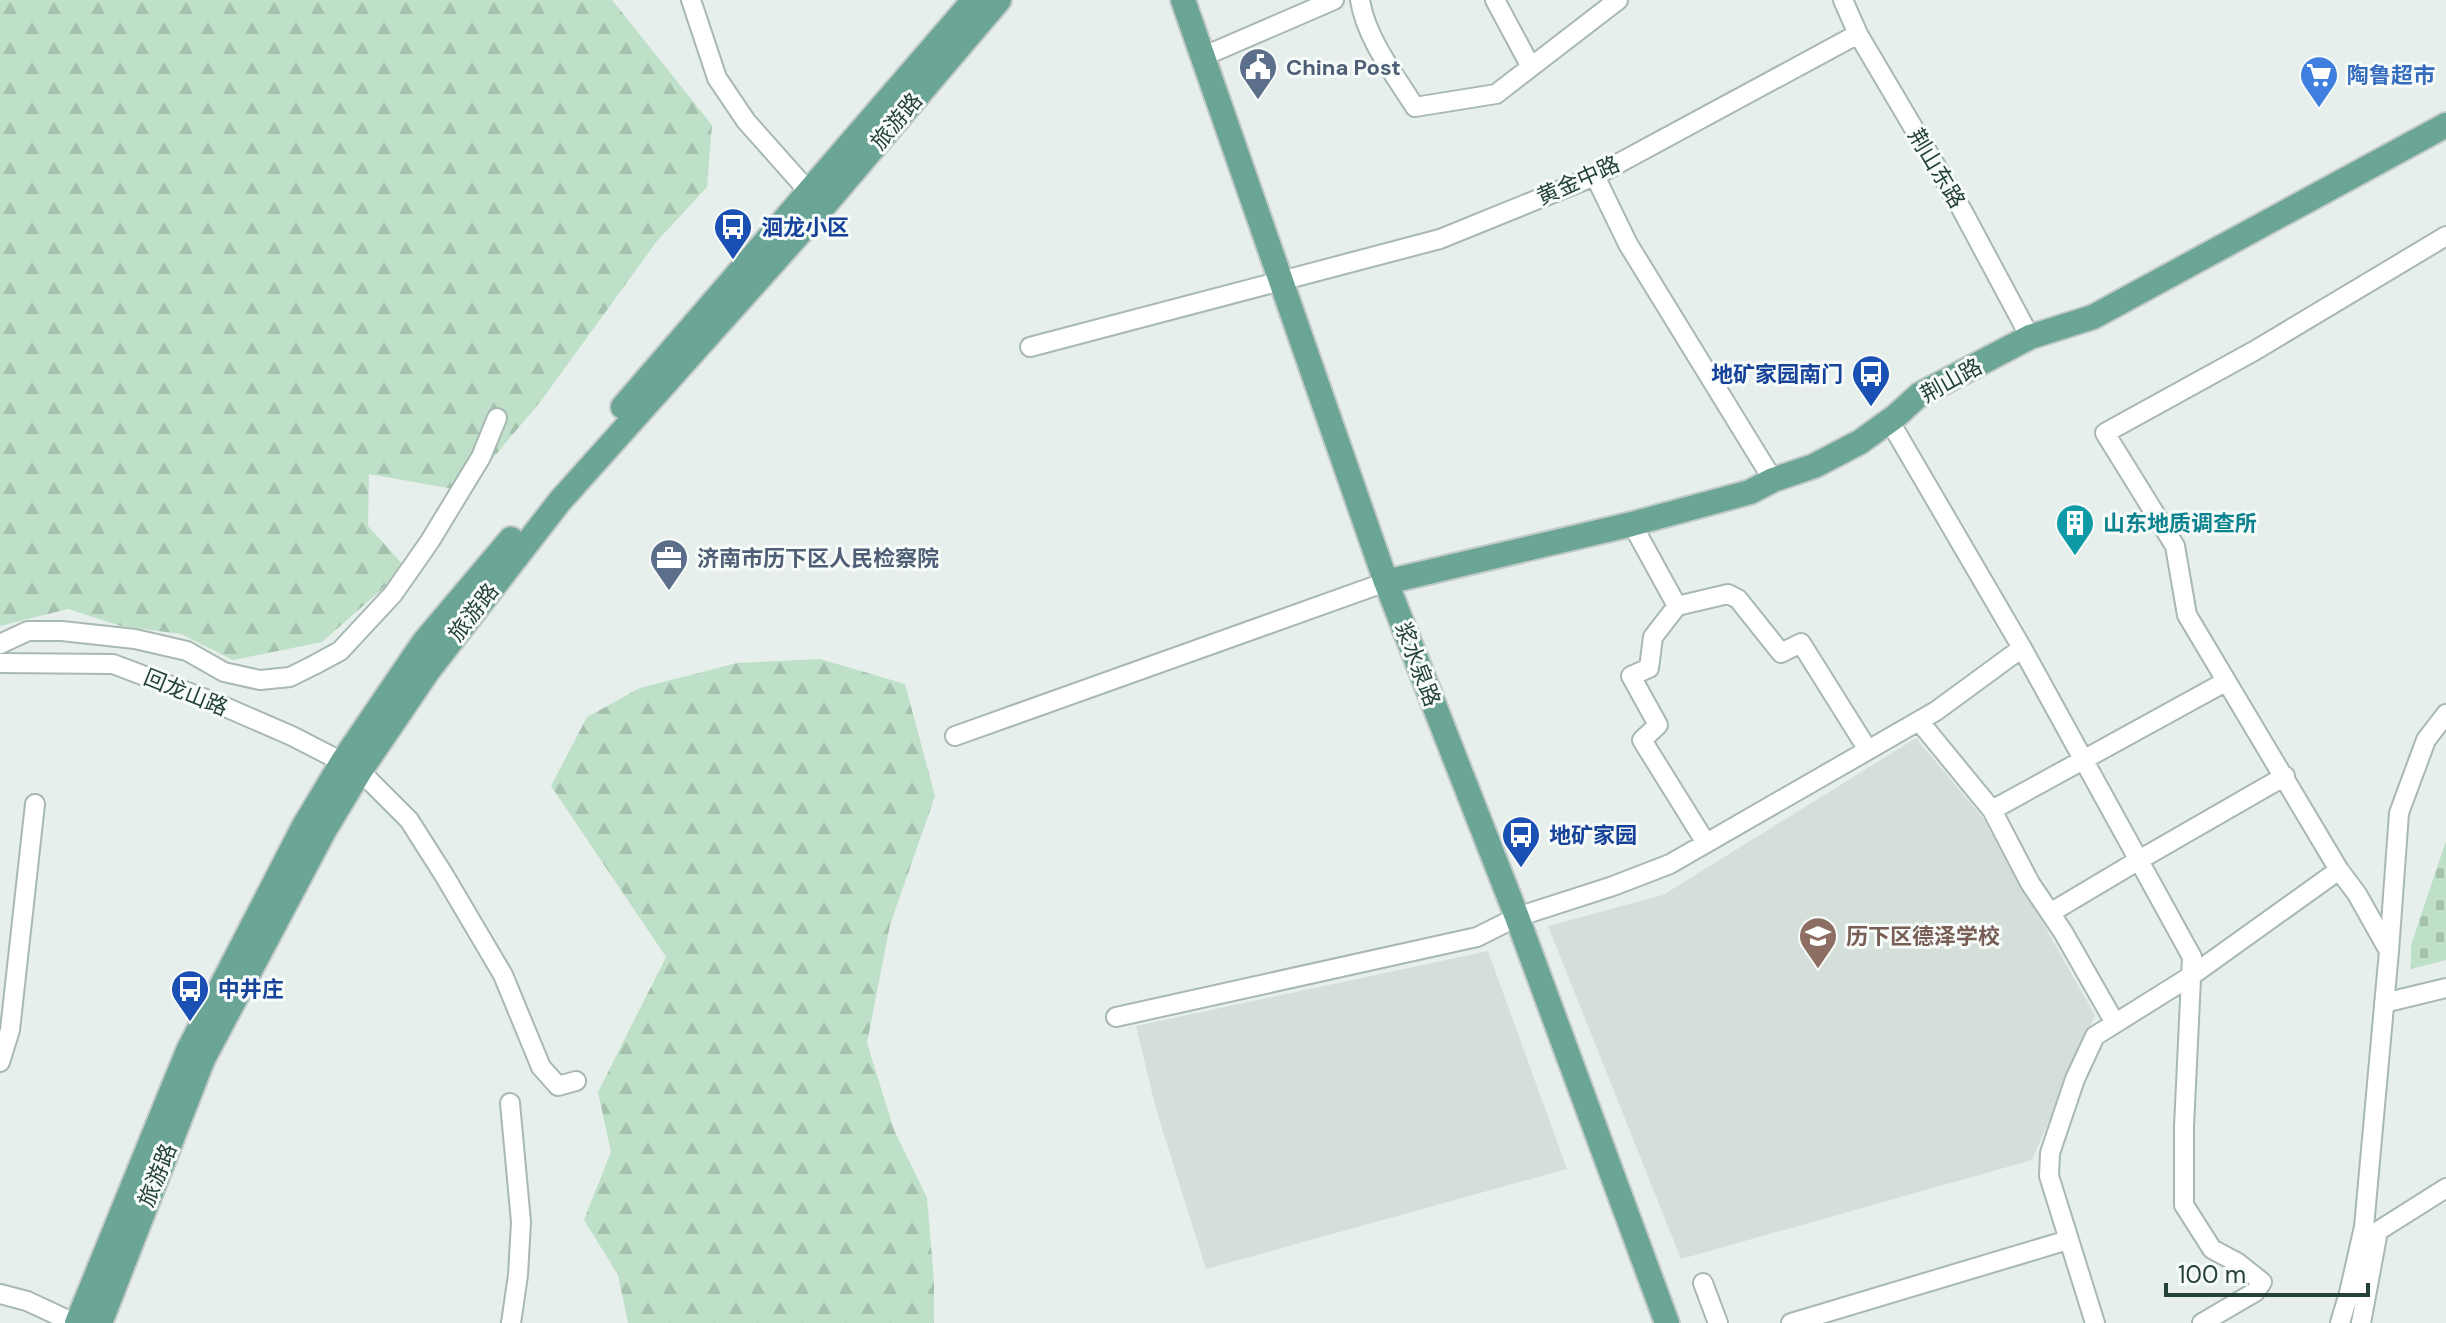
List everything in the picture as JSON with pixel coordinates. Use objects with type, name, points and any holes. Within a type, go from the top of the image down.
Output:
[{"type":"main road","name":"旅游路","points":[[815,200],[974,0]]},
{"type":"main road","name":"旅游路","points":[[100,1323],[203,1059],[325,829],[352,766],[424,642],[573,465],[999,0]]},
{"type":"main road","name":"浆水泉路","points":[[1183,0],[1386,582],[1517,917],[1667,1323]]},
{"type":"main road","name":"荆山路","points":[[1386,582],[1632,524],[1750,492],[1773,480],[1814,466],[1860,442],[1919,395],[2030,337],[2093,317],[2446,125]]},
{"type":"main road","name":"旅游路","points":[[75,1323],[188,1051],[304,826],[352,766]]},
{"type":"street","points":[[691,0],[717,78],[746,121],[815,200]]},
{"type":"street","points":[[1202,57],[1334,0]]},
{"type":"street","points":[[1360,0],[1362,14],[1383,57],[1415,107],[1496,94],[1618,0]]},
{"type":"street","points":[[1495,0],[1531,67]]},
{"type":"street","name":"荆山东路","points":[[1843,0],[1858,34],[1962,210],[2030,337]]},
{"type":"street","name":"黄金中路","points":[[1030,347],[1440,239],[1595,176],[1858,34]]},
{"type":"street","points":[[1595,176],[1628,244],[1773,480]]},
{"type":"street","points":[[2389,951],[2187,615],[2175,546],[2105,433],[2254,351],[2446,236]]},
{"type":"street","points":[[0,644],[28,631],[62,631],[135,639],[187,651],[224,672],[260,680],[290,677],[340,651],[393,594],[430,541],[481,457],[497,418]]},
{"type":"street","points":[[1889,420],[2022,648],[2192,957],[2184,1127],[2184,1205],[2212,1249],[2238,1263],[2262,1282],[2255,1292],[2202,1323]]},
{"type":"street","points":[[1632,524],[1677,606]]},
{"type":"street","points":[[955,736],[1386,582]]},
{"type":"street","points":[[1706,843],[1642,740],[1658,725],[1631,676],[1649,668],[1653,637],[1677,606],[1728,594],[1738,599],[1781,653],[1801,643],[1868,750]]},
{"type":"street","points":[[1116,1017],[1477,937],[1517,917],[1656,870],[1936,711],[2022,648]]},
{"type":"street","name":"回龙山路","points":[[0,663],[113,664],[216,703],[352,766]]},
{"type":"street","points":[[1992,810],[2225,682]]},
{"type":"street","points":[[2340,1323],[2364,1227],[2399,813],[2426,740],[2446,714]]},
{"type":"street","points":[[1919,721],[1992,810],[2030,883],[2115,1023]]},
{"type":"street","points":[[352,766],[409,820],[503,975],[541,1067],[558,1086],[576,1081]]},
{"type":"street","points":[[2050,913],[2285,776]]},
{"type":"street","points":[[0,1062],[10,1030],[35,804]]},
{"type":"street","points":[[2095,1323],[2049,1176],[2050,1153],[2075,1079],[2095,1036],[2191,976],[2339,870]]},
{"type":"street","points":[[2384,1003],[2446,988]]},
{"type":"street","points":[[510,1103],[521,1222],[511,1323]]},
{"type":"street","points":[[2361,1323],[2378,1231],[2446,1188]]},
{"type":"street","points":[[1791,1323],[2068,1240]]},
{"type":"street","points":[[1703,1283],[1718,1323]]},
{"type":"street","points":[[0,1294],[27,1301],[75,1323]]},
{"type":"shaded area","name":"历下区德泽学校","points":[[1916,738],[1983,818],[2095,1015],[2032,1160],[1681,1259],[1548,926],[1663,895]]},
{"type":"shaded area","points":[[1488,951],[1567,1169],[1206,1269],[1156,1109],[1136,1026]]},
{"type":"green space","points":[[0,0],[612,0],[712,125],[707,187],[657,241],[541,401],[465,491],[369,474],[368,526],[406,568],[322,642],[233,660],[181,634],[121,626],[68,609],[0,626]]},
{"type":"green space","points":[[820,659],[905,684],[935,796],[890,925],[867,1043],[894,1130],[927,1198],[934,1323],[628,1323],[618,1275],[584,1220],[611,1152],[598,1092],[666,957],[551,786],[587,717],[640,688],[737,663]]},
{"type":"green space","points":[[2446,841],[2446,960],[2411,969],[2411,945]]},
{"type":"place","name":"China Post","points":[[1258,101]]},
{"type":"place","name":"陶鲁超市","points":[[2319,109]]},
{"type":"place","name":"洄龙小区","points":[[733,261]]},
{"type":"place","name":"地矿家园南门","points":[[1871,408]]},
{"type":"place","name":"山东地质调查所","points":[[2075,557]]},
{"type":"place","name":"济南市历下区人民检察院","points":[[669,592]]},
{"type":"place","name":"地矿家园","points":[[1521,869]]},
{"type":"place","name":"历下区德泽学校","points":[[1818,970]]},
{"type":"place","name":"中井庄","points":[[190,1023]]}]
